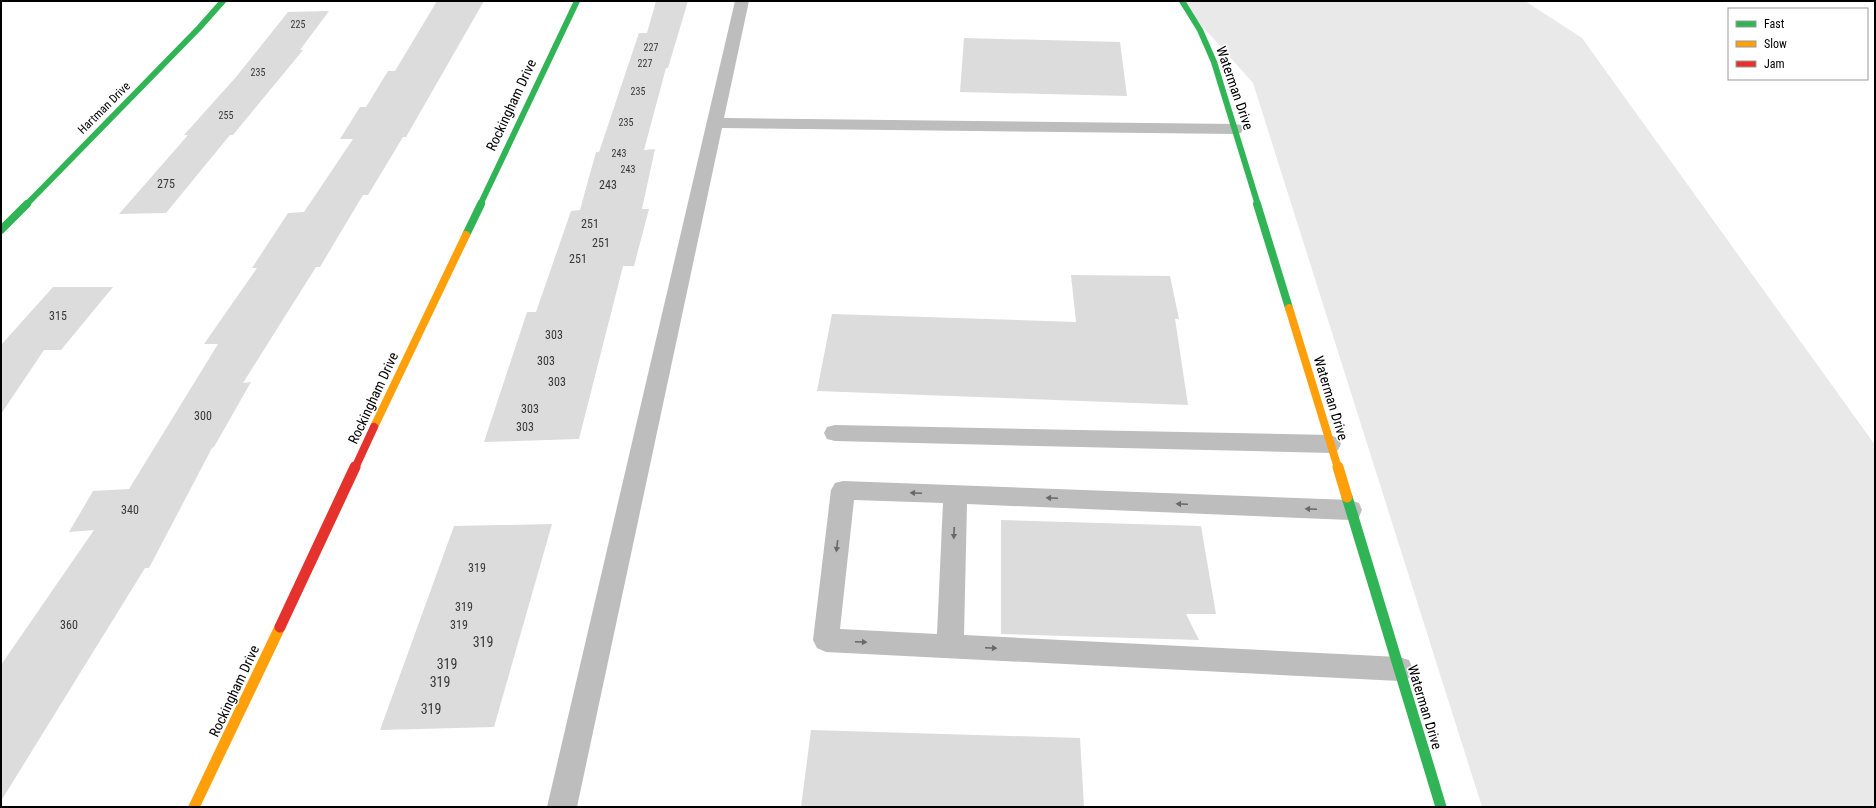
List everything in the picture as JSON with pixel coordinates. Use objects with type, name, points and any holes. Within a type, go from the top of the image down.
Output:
[{"type":"street","name":"Hartman Drive","points":[[1,230],[199,28],[223,1]]},
{"type":"street","name":"Rockingham Drive","points":[[194,807],[576,1]]},
{"type":"street","name":"Waterman Drive","points":[[1182,1],[1198,26],[1212,58],[1235,129],[1441,807]]},
{"type":"lane","points":[[562,807],[742,1]]},
{"type":"lane","points":[[715,123],[1235,129]]},
{"type":"lane","points":[[835,433],[1330,444]]},
{"type":"lane","points":[[1350,510],[842,490],[826,640],[1399,669]]},
{"type":"lane","points":[[950,646],[955,494]]},
{"type":"shaded area","points":[[1180,1],[1525,1],[1582,38],[1875,445],[1875,807],[1482,807],[1253,83]]},
{"type":"building","points":[[437,1],[484,1],[406,137],[403,137],[368,195],[363,195],[320,267],[316,267],[243,383],[251,382],[214,447],[212,448],[149,568],[145,568],[1,801],[1,665],[94,530],[69,532],[93,491],[129,489],[218,344],[204,344],[257,268],[252,268],[288,213],[304,212],[353,139],[340,139],[360,107],[366,107],[388,71],[395,71]]},
{"type":"building","points":[[656,1],[688,1],[668,68],[666,68],[644,150],[655,149],[642,209],[649,209],[634,266],[623,266],[579,439],[484,442],[527,312],[536,312],[571,211],[580,210],[596,152],[599,152],[639,33],[647,33]]},
{"type":"building","points":[[329,11],[300,50],[303,50],[166,213],[119,214],[188,135],[184,135],[236,77],[288,12]]},
{"type":"building","points":[[964,38],[1120,42],[1127,96],[960,92]]},
{"type":"building","points":[[1071,275],[1170,276],[1179,319],[1175,319],[1188,405],[817,391],[832,314],[1076,322]]},
{"type":"building","points":[[53,287],[113,287],[61,350],[44,350],[1,414],[1,345]]},
{"type":"building","points":[[1001,520],[1201,526],[1216,614],[1186,614],[1199,640],[1001,634]]},
{"type":"building","points":[[552,524],[494,727],[380,730],[454,526]]},
{"type":"building","points":[[811,730],[1080,738],[1084,807],[801,807]]},
{"type":"traffic: fast","points":[[1,230],[199,28],[223,1]]},
{"type":"traffic: fast","points":[[466,235],[577,1]]},
{"type":"traffic: fast","points":[[1182,1],[1200,30],[1214,62],[1289,308]]},
{"type":"traffic: fast","points":[[1347,497],[1441,807]]},
{"type":"traffic: slow","points":[[374,427],[466,235]]},
{"type":"traffic: slow","points":[[1289,308],[1347,497]]},
{"type":"traffic: slow","points":[[194,807],[280,627]]},
{"type":"traffic: jam","points":[[280,627],[374,427]]}]
